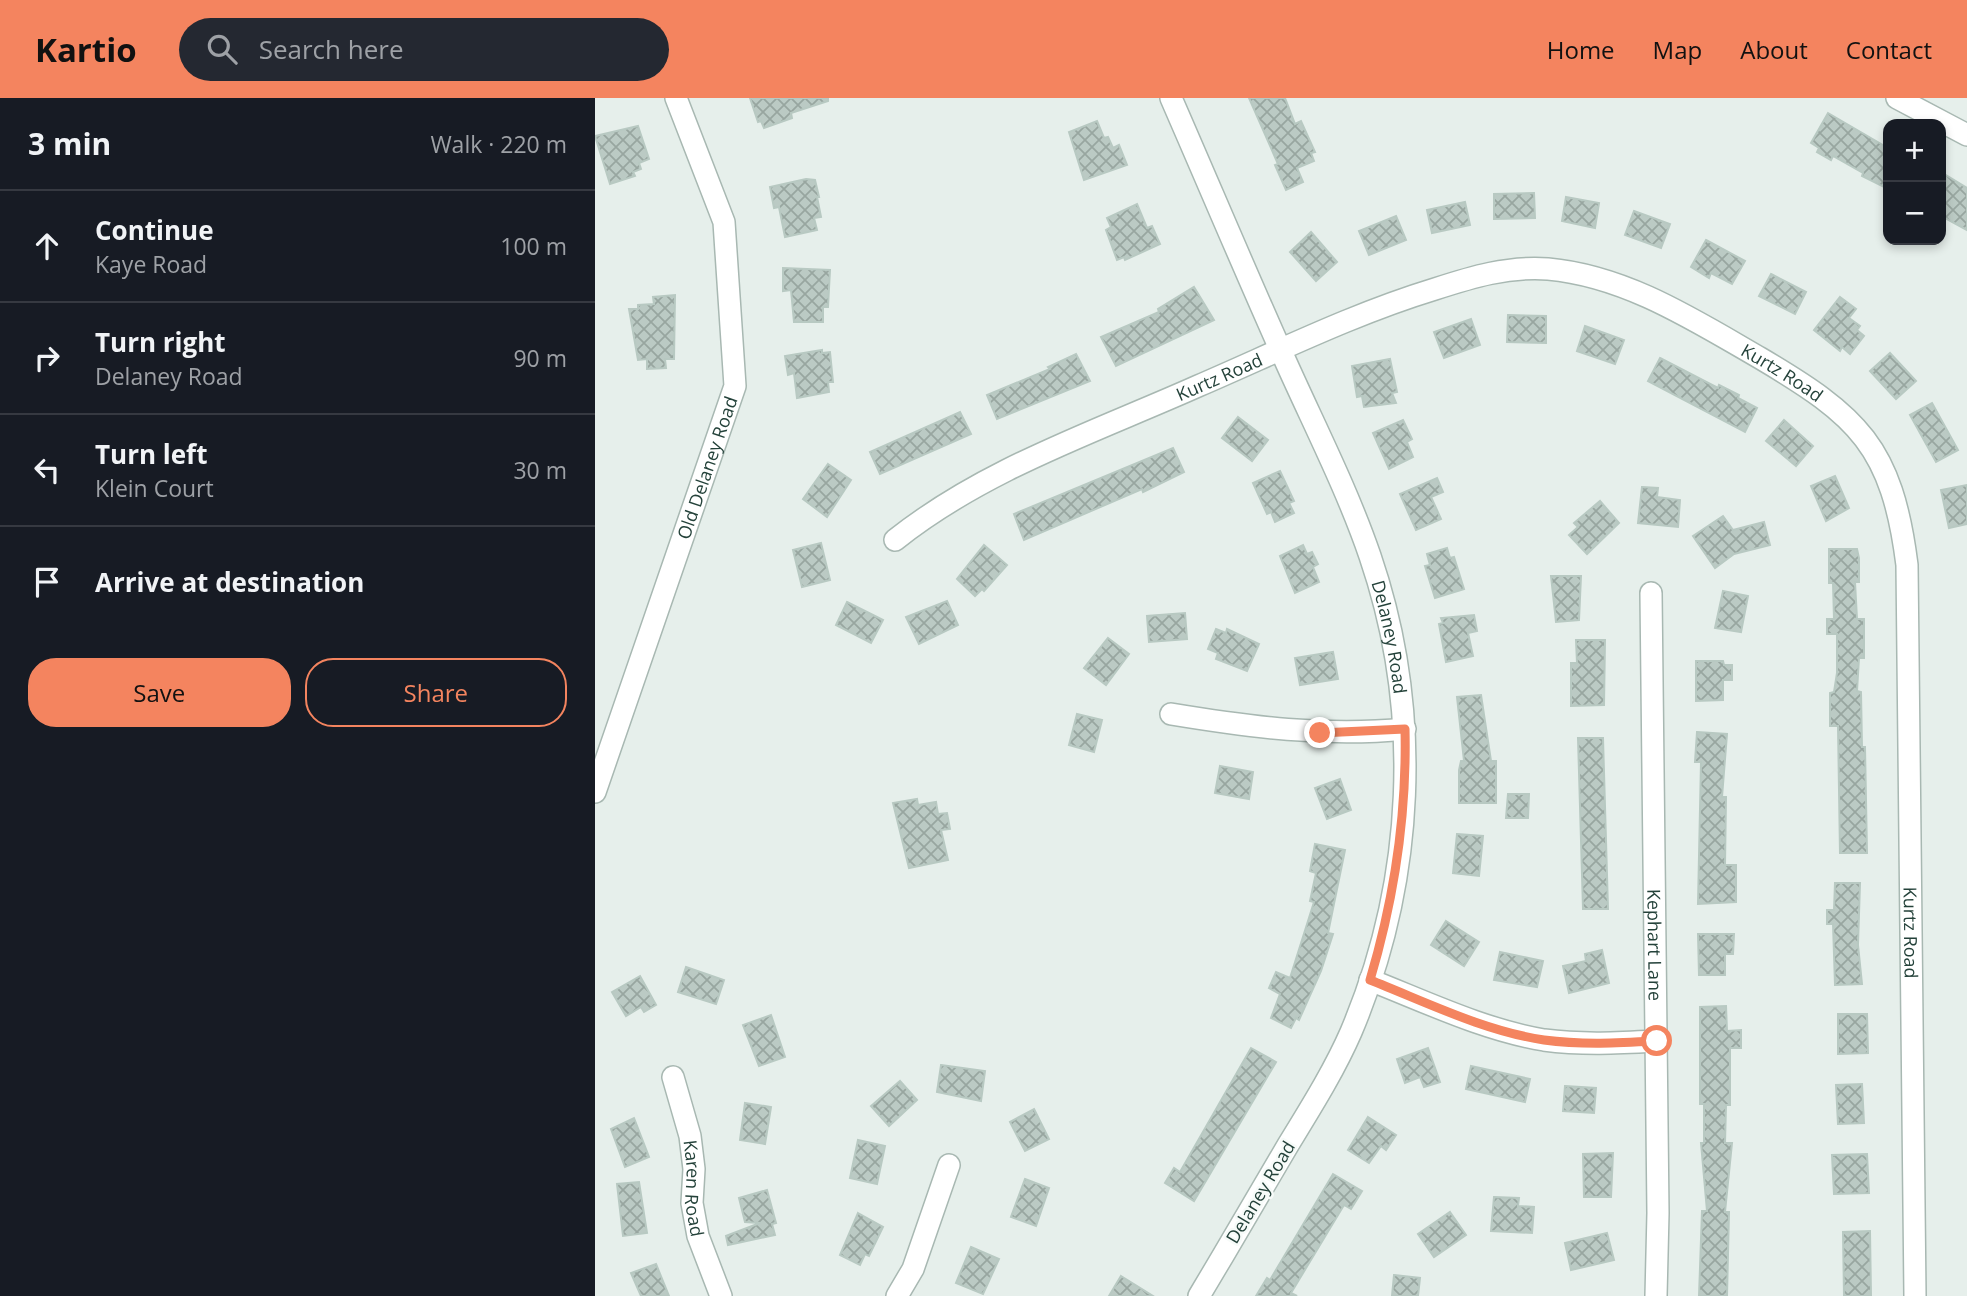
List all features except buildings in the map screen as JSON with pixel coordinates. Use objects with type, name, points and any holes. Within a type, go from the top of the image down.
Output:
[{"type":"street","name":"Old Delaney Road","points":[[595,792],[735,386],[724,222],[676,98]]},
{"type":"street","name":"Delaney Road","points":[[1171,98],[1354,514],[1370,557],[1394,646],[1405,729],[1406,779],[1401,841],[1386,928],[1370,980],[1350,1034],[1308,1113],[1199,1296]]},
{"type":"street","points":[[1897,98],[1967,135]]},
{"type":"street","name":"Kurtz Road","points":[[895,540],[928,514],[993,477],[1280,349],[1397,302],[1485,274],[1515,269],[1577,273],[1615,285],[1694,320],[1819,393],[1841,411],[1865,438],[1893,492],[1902,524],[1907,565],[1915,1296]]},
{"type":"street","name":"Kephart Lane","points":[[1651,593],[1657,1041],[1657,1296]]},
{"type":"street","points":[[1171,714],[1244,726],[1320,733],[1405,729]]},
{"type":"street","points":[[1370,980],[1494,1027],[1542,1040],[1579,1044],[1657,1041]]},
{"type":"street","name":"Karen Road","points":[[673,1077],[690,1136],[692,1203],[698,1236],[722,1296]]},
{"type":"street","points":[[898,1296],[913,1269],[949,1165]]},
{"type":"route","points":[[1320,733],[1405,729],[1403,831],[1386,928],[1370,980],[1506,1031],[1542,1040],[1579,1044],[1657,1041]]}]
